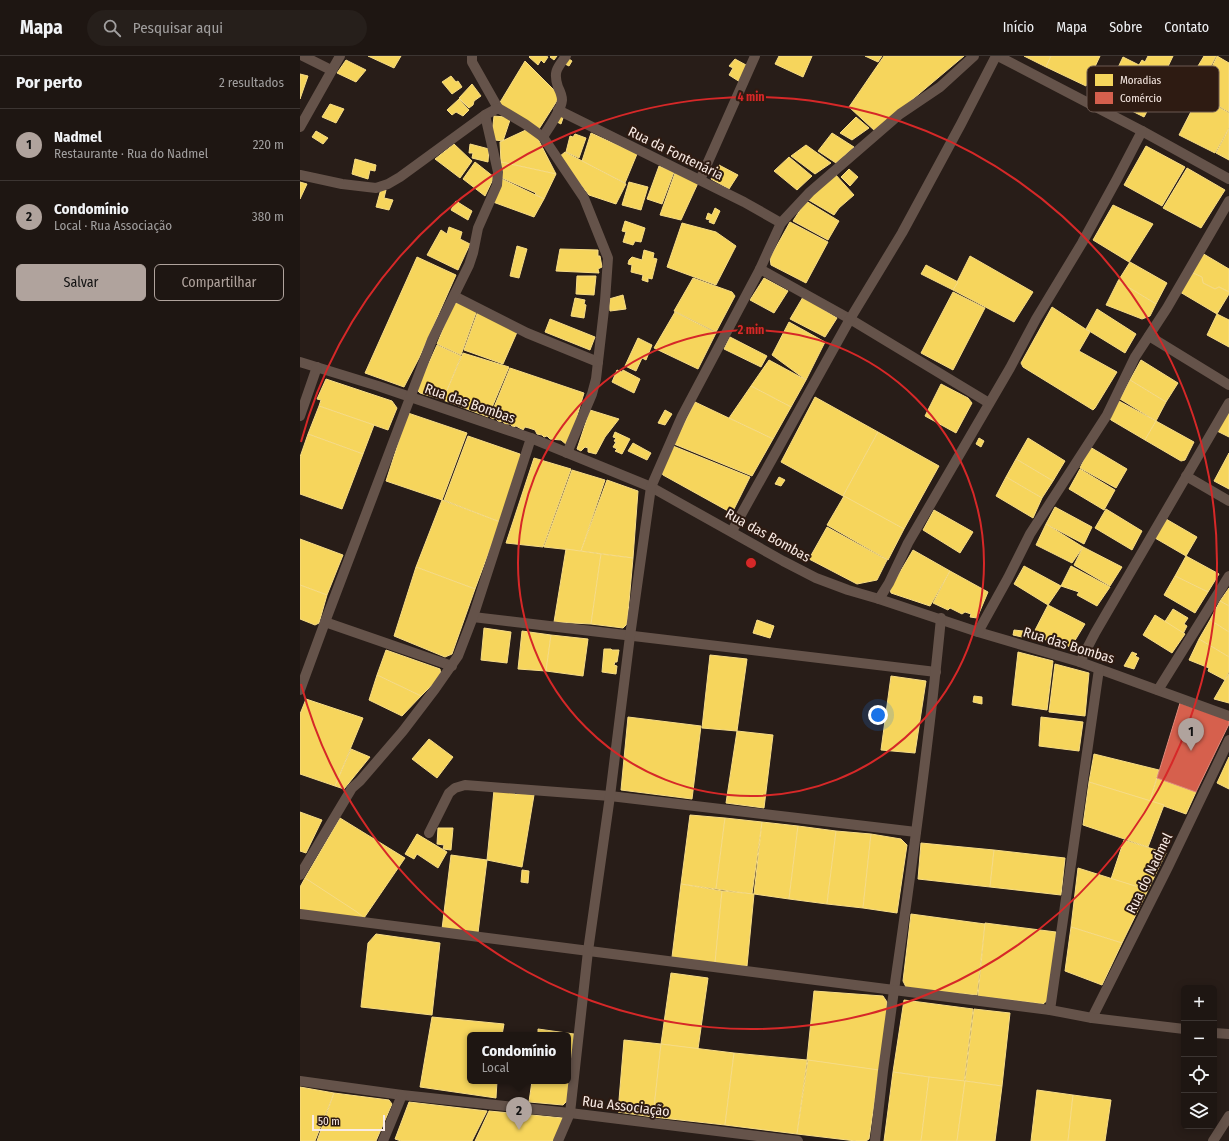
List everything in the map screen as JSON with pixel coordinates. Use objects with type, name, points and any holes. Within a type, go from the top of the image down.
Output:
[{"type":"street","points":[[303,56],[331,70]]},
{"type":"street","points":[[300,128],[340,56]]},
{"type":"street","points":[[472,56],[472,62],[498,108],[543,137],[584,198],[608,258],[596,379],[592,394],[567,453]]},
{"type":"street","points":[[543,137],[561,104],[562,98],[555,73],[558,66],[566,56]]},
{"type":"street","points":[[700,180],[755,56]]},
{"type":"street","points":[[558,1141],[570,1113],[588,951],[651,487],[686,410],[760,269],[781,223],[810,192],[900,114],[940,88],[974,56]]},
{"type":"street","points":[[732,531],[850,319],[902,233],[997,56],[1087,103]]},
{"type":"street","points":[[300,175],[342,184],[376,188],[388,184],[400,177],[485,115],[498,108]]},
{"type":"street","name":"Rua da Fontenária","points":[[558,110],[744,202],[781,223]]},
{"type":"street","points":[[1105,112],[1229,179]]},
{"type":"street","points":[[300,690],[409,397],[432,340],[469,266],[478,228],[497,185],[498,172],[485,115]]},
{"type":"street","points":[[880,598],[889,583],[908,543],[1036,319],[1082,243],[1142,131]]},
{"type":"street","points":[[978,632],[1030,534],[1107,415],[1135,357],[1167,308],[1229,201]]},
{"type":"street","points":[[760,269],[850,319],[989,403]]},
{"type":"street","points":[[454,296],[527,333],[598,362]]},
{"type":"street","points":[[1148,336],[1229,385]]},
{"type":"street","name":"Rua das Bombas","points":[[300,362],[531,438],[651,487],[816,578],[848,590],[880,598],[941,618],[978,632],[1099,668],[1229,716]]},
{"type":"street","points":[[300,416],[317,367]]},
{"type":"street","points":[[1080,662],[1095,633],[1229,402]]},
{"type":"street","points":[[300,875],[352,788],[360,781],[403,731],[458,656],[473,617],[531,438]]},
{"type":"street","points":[[1186,476],[1229,501]]},
{"type":"street","points":[[1158,690],[1229,576]]},
{"type":"street","points":[[473,617],[936,672]]},
{"type":"street","points":[[875,1141],[883,1070],[916,832],[936,672],[941,618]]},
{"type":"street","points":[[325,622],[452,666]]},
{"type":"street","points":[[1050,1010],[1099,668]]},
{"type":"street","name":"Rua do Nadmel","points":[[1092,1018],[1168,867],[1229,740]]},
{"type":"street","points":[[428,833],[449,793],[455,788],[465,785],[610,796],[916,832]]},
{"type":"street","points":[[300,914],[1050,1010],[1092,1018],[1181,1029]]},
{"type":"street","points":[[1217,1033],[1229,1034]]},
{"type":"street","name":"Rua Associação","points":[[300,1081],[402,1095],[570,1113],[737,1138],[798,1141]]},
{"type":"street","points":[[383,1141],[402,1095]]},
{"type":"street","points":[[1213,1141],[1229,1116]]},
{"type":"building: Moradias","points":[[368,56],[401,56],[394,68]]},
{"type":"building: Moradias","points":[[557,56],[554,60],[550,57]]},
{"type":"building: Moradias","points":[[779,56],[812,56],[803,77],[775,64]]},
{"type":"building: Moradias","points":[[865,56],[882,56],[878,62]]},
{"type":"building: Moradias","points":[[884,56],[964,56],[875,131],[849,107]]},
{"type":"building: Moradias","points":[[1024,56],[1051,56],[1046,67]]},
{"type":"building: Moradias","points":[[1051,56],[1100,56],[1095,66],[1087,66],[1086,86],[1046,67]]},
{"type":"building: Moradias","points":[[1148,56],[1173,56],[1168,66],[1139,65],[1142,60],[1145,62]]},
{"type":"building: Moradias","points":[[1204,56],[1216,56],[1211,66],[1198,66]]},
{"type":"building: Moradias","points":[[1217,56],[1229,63],[1229,112],[1219,106],[1219,66],[1212,66]]},
{"type":"building: Moradias","points":[[529,57],[548,57],[544,63],[541,60],[538,65]]},
{"type":"building: Moradias","points":[[1123,57],[1141,66],[1119,66]]},
{"type":"building: Moradias","points":[[569,59],[572,61],[569,66],[565,64]]},
{"type":"building: Moradias","points":[[735,59],[746,65],[740,82],[729,75],[733,68],[729,66]]},
{"type":"building: Moradias","points":[[346,60],[366,70],[356,82],[337,73]]},
{"type":"building: Moradias","points":[[525,61],[560,96],[539,129],[499,104]]},
{"type":"building: Moradias","points":[[300,74],[308,76],[300,99]]},
{"type":"building: Moradias","points":[[451,76],[456,82],[458,81],[462,87],[452,94],[442,82]]},
{"type":"building: Moradias","points":[[472,84],[481,96],[474,101],[473,105],[469,108],[459,98]]},
{"type":"building: Moradias","points":[[459,99],[469,110],[463,116],[456,112],[452,115],[447,110]]},
{"type":"building: Moradias","points":[[330,104],[344,109],[336,123],[322,117]]},
{"type":"building: Moradias","points":[[1219,107],[1229,113],[1229,128],[1215,153],[1179,135],[1191,112],[1219,112]]},
{"type":"building: Moradias","points":[[1134,112],[1147,112],[1144,117]]},
{"type":"building: Moradias","points":[[559,113],[564,115],[561,124],[555,121]]},
{"type":"building: Moradias","points":[[494,116],[505,117],[510,120],[503,141],[495,140],[492,134]]},
{"type":"building: Moradias","points":[[856,117],[869,128],[852,140],[840,133]]},
{"type":"building: Moradias","points":[[528,129],[536,135],[556,174],[501,162],[500,142]]},
{"type":"building: Moradias","points":[[1229,129],[1229,160],[1216,153]]},
{"type":"building: Moradias","points":[[316,131],[328,138],[323,144],[312,137]]},
{"type":"building: Moradias","points":[[591,133],[637,154],[625,183],[582,161]]},
{"type":"building: Moradias","points":[[832,133],[854,147],[836,163],[818,151]]},
{"type":"building: Moradias","points":[[575,134],[586,138],[579,158],[566,152],[570,136],[573,137]]},
{"type":"building: Moradias","points":[[454,144],[472,161],[460,178],[435,159]]},
{"type":"building: Moradias","points":[[470,144],[489,149],[488,162],[472,158],[473,153],[469,153]]},
{"type":"building: Moradias","points":[[806,145],[831,163],[815,174],[791,156]]},
{"type":"building: Moradias","points":[[1146,146],[1185,167],[1162,206],[1124,185]]},
{"type":"building: Moradias","points":[[565,152],[626,184],[616,204],[589,195],[559,157]]},
{"type":"building: Moradias","points":[[789,157],[812,176],[797,190],[774,171]]},
{"type":"building: Moradias","points":[[355,159],[376,165],[375,171],[370,170],[368,179],[352,174]]},
{"type":"building: Moradias","points":[[475,162],[494,177],[485,196],[463,179]]},
{"type":"building: Moradias","points":[[501,162],[556,174],[544,199],[535,194],[536,193],[502,178]]},
{"type":"building: Moradias","points":[[719,165],[738,175],[729,189],[711,179]]},
{"type":"building: Moradias","points":[[659,166],[674,172],[662,204],[647,199]]},
{"type":"building: Moradias","points":[[1187,168],[1225,190],[1201,228],[1163,208]]},
{"type":"building: Moradias","points":[[849,169],[858,177],[850,186],[841,177]]},
{"type":"building: Moradias","points":[[675,173],[698,183],[681,220],[660,215]]},
{"type":"building: Moradias","points":[[835,174],[854,195],[839,208],[834,215],[807,199]]},
{"type":"building: Moradias","points":[[502,179],[544,199],[534,217],[493,202]]},
{"type":"building: Moradias","points":[[300,182],[307,184],[300,199]]},
{"type":"building: Moradias","points":[[629,182],[648,187],[641,210],[622,205]]},
{"type":"building: Moradias","points":[[381,189],[386,190],[384,198],[393,200],[389,210],[376,207]]},
{"type":"building: Moradias","points":[[456,201],[472,211],[468,220],[451,210]]},
{"type":"building: Moradias","points":[[806,201],[839,221],[828,240],[793,221]]},
{"type":"building: Moradias","points":[[1113,205],[1153,224],[1129,262],[1093,240]]},
{"type":"building: Moradias","points":[[715,208],[720,211],[714,224],[709,222],[710,220],[706,219],[708,213],[712,215]]},
{"type":"building: Moradias","points":[[625,221],[645,228],[641,242],[635,241],[633,245],[623,242],[626,232],[622,231]]},
{"type":"building: Moradias","points":[[790,222],[828,242],[806,283],[771,265],[770,258]]},
{"type":"building: Moradias","points":[[682,223],[716,232],[736,246],[716,285],[667,267]]},
{"type":"building: Moradias","points":[[449,227],[462,232],[460,239],[470,244],[458,270],[427,255],[441,230],[447,234]]},
{"type":"building: Moradias","points":[[517,246],[527,249],[519,278],[510,276]]},
{"type":"building: Moradias","points":[[560,249],[598,250],[598,256],[600,256],[602,267],[598,269],[599,273],[556,271]]},
{"type":"building: Moradias","points":[[644,250],[654,253],[653,258],[657,259],[652,279],[648,278],[648,282],[642,280],[643,275],[631,272],[632,265],[628,264],[632,257],[642,260]]},
{"type":"building: Moradias","points":[[1202,253],[1229,269],[1229,292],[1219,287],[1215,289],[1203,283],[1202,277],[1193,273]]},
{"type":"building: Moradias","points":[[970,256],[1033,292],[1014,322],[953,290]]},
{"type":"building: Moradias","points":[[417,257],[456,275],[419,358],[404,387],[365,373]]},
{"type":"building: Moradias","points":[[1130,262],[1167,283],[1156,304],[1118,281]]},
{"type":"building: Moradias","points":[[926,265],[958,282],[953,290],[921,274]]},
{"type":"building: Moradias","points":[[1193,273],[1202,277],[1203,283],[1215,289],[1219,287],[1229,292],[1217,314],[1180,292]]},
{"type":"building: Moradias","points":[[577,276],[596,276],[594,295],[576,294]]},
{"type":"building: Moradias","points":[[693,278],[732,292],[735,296],[716,332],[674,311]]},
{"type":"building: Moradias","points":[[764,278],[788,291],[774,313],[750,300]]},
{"type":"building: Moradias","points":[[1118,281],[1156,304],[1150,316],[1142,319],[1106,305]]},
{"type":"building: Moradias","points":[[953,292],[985,308],[953,370],[921,353]]},
{"type":"building: Moradias","points":[[623,295],[626,309],[610,311],[609,299]]},
{"type":"building: Moradias","points":[[803,297],[837,318],[825,337],[790,319]]},
{"type":"building: Moradias","points":[[575,298],[585,300],[584,304],[586,305],[584,318],[571,316]]},
{"type":"building: Moradias","points":[[458,302],[477,310],[461,355],[437,344],[453,305]]},
{"type":"building: Moradias","points":[[1052,307],[1090,332],[1079,351],[1117,372],[1093,410],[1023,367],[1021,363]]},
{"type":"building: Moradias","points":[[1097,309],[1136,334],[1125,353],[1086,329]]},
{"type":"building: Moradias","points":[[478,311],[518,330],[503,364],[464,350]]},
{"type":"building: Moradias","points":[[675,312],[716,333],[698,369],[654,348]]},
{"type":"building: Moradias","points":[[1217,314],[1229,320],[1229,347],[1207,335]]},
{"type":"building: Moradias","points":[[550,319],[595,337],[590,350],[545,332]]},
{"type":"building: Moradias","points":[[789,322],[825,342],[806,380],[772,355]]},
{"type":"building: Moradias","points":[[730,337],[767,356],[761,367],[724,349]]},
{"type":"building: Moradias","points":[[638,338],[652,345],[646,360],[642,358],[636,371],[625,366]]},
{"type":"building: Moradias","points":[[437,345],[461,356],[443,400],[420,393],[418,391],[418,387]]},
{"type":"building: Moradias","points":[[463,353],[509,367],[488,417],[443,400]]},
{"type":"building: Moradias","points":[[769,360],[806,380],[791,407],[751,386]]},
{"type":"building: Moradias","points":[[1141,360],[1178,383],[1166,402],[1130,380]]},
{"type":"building: Moradias","points":[[510,368],[584,393],[569,443],[567,445],[561,440],[550,439],[547,436],[544,437],[537,434],[535,430],[525,427],[523,430],[516,426],[513,427],[510,424],[505,424],[502,421],[499,422],[495,418],[493,419],[490,417]]},
{"type":"building: Moradias","points":[[617,370],[622,372],[623,370],[640,379],[634,393],[612,382]]},
{"type":"building: Moradias","points":[[326,379],[392,401],[397,408],[388,430],[319,406],[321,400],[317,399]]},
{"type":"building: Moradias","points":[[1130,380],[1166,402],[1156,421],[1120,399]]},
{"type":"building: Moradias","points":[[941,384],[968,398],[972,403],[956,433],[925,416]]},
{"type":"building: Moradias","points":[[751,386],[791,407],[773,439],[729,418]]},
{"type":"building: Moradias","points":[[815,397],[878,432],[843,496],[781,462]]},
{"type":"building: Moradias","points":[[1119,401],[1156,421],[1145,440],[1111,420],[1109,416]]},
{"type":"building: Moradias","points":[[695,402],[773,439],[752,476],[674,444]]},
{"type":"building: Moradias","points":[[319,406],[374,425],[363,454],[308,434]]},
{"type":"building: Moradias","points":[[590,410],[619,419],[605,437],[596,454],[588,452],[588,448],[585,447],[581,451],[577,449]]},
{"type":"building: Moradias","points":[[665,410],[672,414],[665,425],[658,423]]},
{"type":"building: Moradias","points":[[1229,411],[1229,437],[1217,431]]},
{"type":"building: Moradias","points":[[408,413],[467,433],[442,500],[386,481]]},
{"type":"building: Moradias","points":[[1156,421],[1194,442],[1185,460],[1181,461],[1145,440]]},
{"type":"building: Moradias","points":[[615,432],[630,439],[622,454],[615,451],[617,449],[613,447],[616,442],[614,441],[616,438],[613,437]]},
{"type":"building: Moradias","points":[[878,432],[939,466],[904,529],[843,496]]},
{"type":"building: Moradias","points":[[308,434],[363,454],[342,509],[300,494],[300,457]]},
{"type":"building: Moradias","points":[[468,436],[520,454],[522,459],[500,522],[444,500]]},
{"type":"building: Moradias","points":[[979,438],[984,441],[981,447],[976,444]]},
{"type":"building: Moradias","points":[[1028,438],[1065,461],[1053,481],[1016,459]]},
{"type":"building: Moradias","points":[[633,443],[651,453],[647,460],[628,451]]},
{"type":"building: Moradias","points":[[673,446],[750,477],[734,509],[731,512],[663,475],[661,471]]},
{"type":"building: Moradias","points":[[1090,447],[1127,469],[1116,488],[1080,468]]},
{"type":"building: Moradias","points":[[1229,453],[1229,489],[1214,481]]},
{"type":"building: Moradias","points":[[534,458],[571,469],[543,547],[506,543]]},
{"type":"building: Moradias","points":[[1016,459],[1053,481],[1042,498],[1006,477]]},
{"type":"building: Moradias","points":[[1080,469],[1115,490],[1104,510],[1069,489]]},
{"type":"building: Moradias","points":[[572,470],[605,480],[581,551],[544,547]]},
{"type":"building: Moradias","points":[[779,477],[785,480],[781,486],[775,484]]},
{"type":"building: Moradias","points":[[1006,477],[1042,498],[1033,518],[996,496]]},
{"type":"building: Moradias","points":[[607,480],[638,491],[633,558],[581,551]]},
{"type":"building: Moradias","points":[[844,496],[904,529],[888,560],[827,525]]},
{"type":"building: Moradias","points":[[442,500],[500,522],[475,589],[416,567]]},
{"type":"building: Moradias","points":[[1055,507],[1092,527],[1084,544],[1046,524]]},
{"type":"building: Moradias","points":[[1106,509],[1142,531],[1132,550],[1095,528]]},
{"type":"building: Moradias","points":[[934,510],[973,532],[960,553],[923,530]]},
{"type":"building: Moradias","points":[[1166,519],[1197,537],[1186,556],[1155,538]]},
{"type":"building: Moradias","points":[[1046,524],[1083,547],[1072,563],[1036,545]]},
{"type":"building: Moradias","points":[[827,527],[887,560],[877,580],[857,584],[809,559]]},
{"type":"building: Moradias","points":[[300,539],[343,555],[327,595],[300,585]]},
{"type":"building: Moradias","points":[[1083,547],[1122,567],[1110,586],[1074,565]]},
{"type":"building: Moradias","points":[[566,549],[601,554],[591,624],[554,622]]},
{"type":"building: Moradias","points":[[913,550],[950,571],[930,606],[891,593],[890,589]]},
{"type":"building: Moradias","points":[[601,554],[633,558],[627,624],[623,628],[591,624]]},
{"type":"building: Moradias","points":[[1186,556],[1219,574],[1208,592],[1175,576]]},
{"type":"building: Moradias","points":[[1024,566],[1061,586],[1048,605],[1014,584]]},
{"type":"building: Moradias","points":[[1071,566],[1110,587],[1097,606],[1077,595],[1079,592],[1061,586]]},
{"type":"building: Moradias","points":[[416,567],[475,589],[452,654],[445,657],[394,636]]},
{"type":"building: Moradias","points":[[950,571],[988,592],[977,618],[970,617],[971,614],[965,612],[962,614],[950,608],[948,610],[933,603]]},
{"type":"building: Moradias","points":[[1175,576],[1208,592],[1195,613],[1164,595]]},
{"type":"building: Moradias","points":[[300,585],[327,595],[319,623],[315,625],[300,619]]},
{"type":"building: Moradias","points":[[1229,588],[1229,606],[1220,601]]},
{"type":"building: Moradias","points":[[1220,601],[1229,606],[1229,632],[1210,620]]},
{"type":"building: Moradias","points":[[1048,605],[1085,624],[1071,647],[1032,636]]},
{"type":"building: Moradias","points":[[1173,609],[1188,618],[1184,624],[1187,626],[1183,634],[1164,623]]},
{"type":"building: Moradias","points":[[1155,615],[1185,634],[1172,653],[1143,635]]},
{"type":"building: Moradias","points":[[757,620],[774,626],[770,638],[753,633]]},
{"type":"building: Moradias","points":[[1210,620],[1229,632],[1229,657],[1199,639]]},
{"type":"building: Moradias","points":[[484,628],[511,632],[507,663],[481,660]]},
{"type":"building: Moradias","points":[[1014,630],[1023,631],[1022,637],[1013,635]]},
{"type":"building: Moradias","points":[[522,631],[551,635],[546,671],[518,669]]},
{"type":"building: Moradias","points":[[551,635],[588,639],[583,676],[546,671]]},
{"type":"building: Moradias","points":[[1199,639],[1229,657],[1229,672],[1225,680],[1208,671],[1209,668],[1189,660]]},
{"type":"building: Moradias","points":[[604,649],[619,650],[617,662],[615,662],[614,665],[617,666],[616,674],[602,672]]},
{"type":"building: Moradias","points":[[386,650],[440,669],[441,676],[421,696],[377,675]]},
{"type":"building: Moradias","points":[[1018,652],[1053,661],[1047,710],[1012,705]]},
{"type":"building: Moradias","points":[[1132,652],[1137,654],[1135,656],[1139,658],[1134,669],[1124,666]]},
{"type":"building: Moradias","points":[[710,655],[747,659],[737,731],[702,728]]},
{"type":"building: Moradias","points":[[1055,664],[1089,673],[1085,716],[1049,712]]},
{"type":"building: Moradias","points":[[1229,674],[1229,703],[1214,699],[1225,680]]},
{"type":"building: Moradias","points":[[377,675],[421,696],[402,716],[369,700]]},
{"type":"building: Moradias","points":[[891,676],[926,681],[915,753],[881,750]]},
{"type":"building: Moradias","points":[[974,696],[982,697],[982,704],[973,702]]},
{"type":"building: Moradias","points":[[306,699],[363,718],[335,786],[300,774],[300,714]]},
{"type":"building: Moradias","points":[[628,717],[701,726],[692,799],[621,790]]},
{"type":"building: Moradias","points":[[1041,717],[1083,722],[1079,751],[1039,746]]},
{"type":"building: Moradias","points":[[737,731],[773,735],[764,808],[726,803]]},
{"type":"building: Moradias","points":[[429,739],[453,757],[437,778],[412,759]]},
{"type":"building: Moradias","points":[[351,749],[370,757],[344,789],[335,786]]},
{"type":"building: Moradias","points":[[1094,754],[1159,770],[1150,801],[1089,782]]},
{"type":"building: Moradias","points":[[1229,757],[1229,789],[1217,783]]},
{"type":"building: Moradias","points":[[1157,778],[1196,792],[1186,814],[1150,801]]},
{"type":"building: Moradias","points":[[1089,782],[1164,805],[1148,847],[1083,825]]},
{"type":"building: Moradias","points":[[494,790],[513,792],[516,795],[518,793],[534,795],[522,867],[487,860]]},
{"type":"building: Moradias","points":[[300,812],[322,820],[306,853],[300,851]]},
{"type":"building: Moradias","points":[[690,815],[725,818],[716,889],[681,884]]},
{"type":"building: Moradias","points":[[340,818],[405,858],[364,918],[305,878]]},
{"type":"building: Moradias","points":[[725,818],[762,822],[752,894],[716,889]]},
{"type":"building: Moradias","points":[[762,822],[798,826],[789,899],[754,894]]},
{"type":"building: Moradias","points":[[798,826],[836,831],[827,904],[789,899]]},
{"type":"building: Moradias","points":[[438,828],[453,828],[451,850],[443,849],[444,845],[437,844]]},
{"type":"building: Moradias","points":[[836,831],[871,834],[863,908],[827,904]]},
{"type":"building: Moradias","points":[[417,834],[447,852],[438,868],[417,854],[414,859],[405,854]]},
{"type":"building: Moradias","points":[[871,834],[901,839],[907,845],[897,913],[863,908]]},
{"type":"building: Moradias","points":[[1124,840],[1166,853],[1148,890],[1111,879]]},
{"type":"building: Moradias","points":[[921,843],[994,850],[990,887],[918,879]]},
{"type":"building: Moradias","points":[[994,850],[1065,858],[1061,895],[990,887]]},
{"type":"building: Moradias","points":[[451,855],[487,860],[478,933],[442,929]]},
{"type":"building: Moradias","points":[[1078,868],[1148,890],[1122,943],[1071,927]]},
{"type":"building: Moradias","points":[[522,870],[529,871],[528,883],[521,882]]},
{"type":"building: Moradias","points":[[305,878],[364,918],[300,911],[300,887]]},
{"type":"building: Moradias","points":[[681,884],[722,891],[715,963],[672,957]]},
{"type":"building: Moradias","points":[[722,891],[754,894],[747,966],[715,963]]},
{"type":"building: Moradias","points":[[911,914],[985,924],[977,995],[907,989],[903,981]]},
{"type":"building: Moradias","points":[[985,923],[1056,932],[1049,999],[1043,1004],[978,996]]},
{"type":"building: Moradias","points":[[1071,927],[1122,943],[1102,985],[1065,971]]},
{"type":"building: Moradias","points":[[376,934],[440,943],[432,1015],[361,1007],[368,943]]},
{"type":"building: Moradias","points":[[671,973],[708,978],[698,1049],[661,1044]]},
{"type":"building: Moradias","points":[[814,991],[883,996],[887,1002],[883,1071],[807,1060]]},
{"type":"building: Moradias","points":[[904,1000],[973,1009],[964,1082],[893,1072]]},
{"type":"building: Moradias","points":[[974,1009],[1010,1013],[1002,1086],[965,1081]]},
{"type":"building: Moradias","points":[[432,1017],[504,1024],[503,1032],[467,1032],[467,1084],[497,1084],[496,1098],[420,1087]]},
{"type":"building: Moradias","points":[[538,1029],[560,1032],[538,1032]]},
{"type":"building: Moradias","points":[[571,1034],[574,1034],[571,1063]]},
{"type":"building: Moradias","points":[[624,1040],[661,1044],[653,1117],[618,1112]]},
{"type":"building: Moradias","points":[[661,1044],[734,1053],[725,1125],[653,1117]]},
{"type":"building: Moradias","points":[[734,1053],[807,1060],[797,1134],[725,1125]]},
{"type":"building: Moradias","points":[[808,1060],[879,1070],[869,1139],[866,1141],[856,1141],[797,1134]]},
{"type":"building: Moradias","points":[[893,1072],[929,1077],[921,1141],[884,1141]]},
{"type":"building: Moradias","points":[[929,1077],[965,1081],[957,1141],[921,1141]]},
{"type":"building: Moradias","points":[[965,1081],[1002,1086],[995,1141],[957,1141]]},
{"type":"building: Moradias","points":[[532,1084],[569,1084],[567,1101],[563,1105],[529,1102]]},
{"type":"building: Moradias","points":[[300,1087],[334,1093],[315,1141],[300,1141]]},
{"type":"building: Moradias","points":[[1037,1090],[1073,1095],[1068,1141],[1031,1141]]},
{"type":"building: Moradias","points":[[334,1093],[389,1100],[392,1104],[376,1141],[317,1141]]},
{"type":"building: Moradias","points":[[1073,1095],[1111,1100],[1105,1141],[1068,1141]]},
{"type":"building: Moradias","points":[[409,1102],[487,1111],[472,1141],[401,1141],[395,1139]]},
{"type":"building: Moradias","points":[[489,1111],[563,1118],[554,1141],[475,1141]]},
{"type":"building: Comércio","points":[[1180,703],[1229,720],[1229,724],[1196,792],[1157,778]]},
{"type":"place","name":"Nadmel","points":[[1191,751]]},
{"type":"place","name":"Condomínio","points":[[519,1130]]}]
